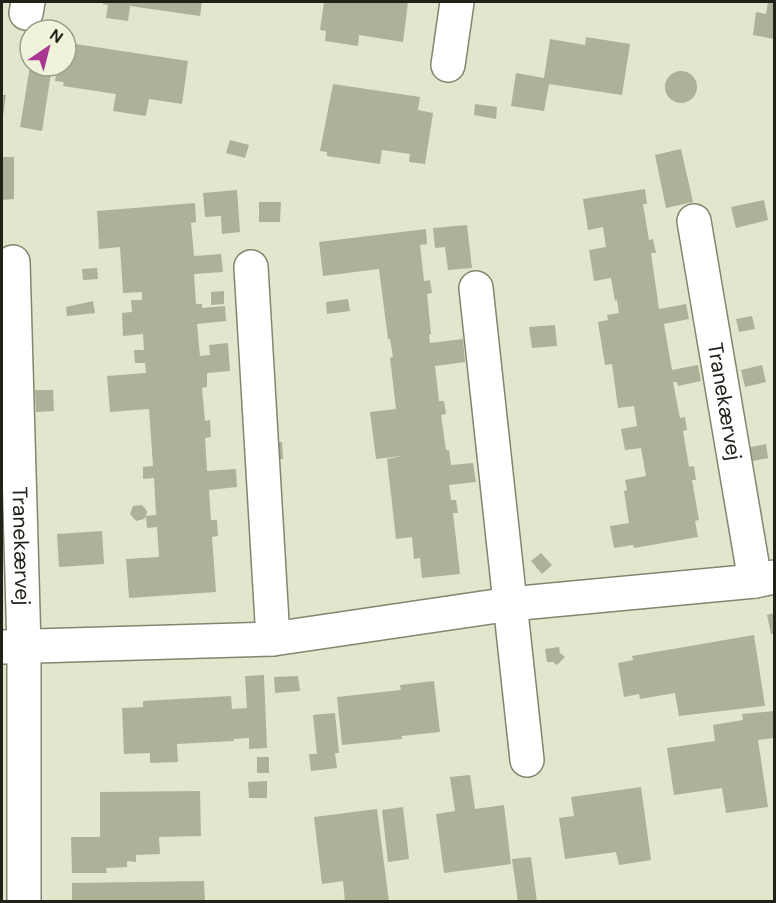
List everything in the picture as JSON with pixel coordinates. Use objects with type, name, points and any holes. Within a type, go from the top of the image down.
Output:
[{"type":"street","points":[[448,64],[458,2]]},
{"type":"street","name":"Tranekærvej","points":[[13,647],[273,639],[510,604],[765,579],[694,221]]},
{"type":"street","name":"Tranekærvej","points":[[13,262],[13,647],[24,902]]},
{"type":"street","points":[[251,267],[273,639]]},
{"type":"street","points":[[476,288],[527,760]]},
{"type":"building","points":[[103,2],[202,2],[200,16],[130,6],[128,21],[106,18],[108,5]]},
{"type":"building","points":[[324,2],[408,2],[403,42],[359,35],[358,46],[325,41],[326,31],[320,30]]},
{"type":"building","points":[[768,2],[774,2],[774,39],[753,35],[756,12],[766,14]]},
{"type":"building","points":[[586,37],[630,44],[622,95],[549,84],[544,111],[511,106],[516,73],[544,78],[550,39],[585,45]]},
{"type":"building","points":[[78,44],[188,61],[182,104],[149,99],[146,116],[113,111],[116,94],[63,86],[64,82],[55,81],[55,78],[78,78]]},
{"type":"building","points":[[681,71],[692,76],[697,87],[692,98],[681,103],[670,98],[665,87],[670,76]]},
{"type":"building","points":[[28,78],[50,78],[42,131],[20,127]]},
{"type":"building","points":[[333,84],[420,97],[418,110],[433,113],[425,164],[409,162],[410,154],[382,150],[380,164],[327,156],[327,152],[320,151]]},
{"type":"building","points":[[2,95],[6,95],[3,117],[2,117]]},
{"type":"building","points":[[475,104],[497,107],[496,119],[474,115]]},
{"type":"building","points":[[230,140],[249,145],[245,158],[226,153]]},
{"type":"building","points":[[681,149],[693,202],[666,208],[655,155]]},
{"type":"building","points":[[2,157],[14,157],[14,199],[2,200]]},
{"type":"building","points":[[645,189],[647,204],[643,204],[649,240],[653,239],[656,253],[651,253],[659,309],[686,304],[689,319],[664,324],[672,370],[698,365],[701,381],[678,386],[677,382],[673,382],[680,418],[685,417],[687,430],[683,431],[689,467],[694,466],[696,480],[692,480],[699,520],[695,521],[698,537],[634,548],[633,545],[614,548],[610,526],[629,523],[624,491],[627,490],[625,480],[646,476],[641,448],[625,450],[621,429],[637,426],[634,406],[618,408],[612,364],[605,365],[598,322],[608,320],[607,315],[619,313],[611,278],[594,281],[589,250],[606,247],[603,227],[588,230],[583,199]]},
{"type":"building","points":[[237,190],[240,232],[222,234],[221,216],[205,217],[203,193]]},
{"type":"building","points":[[764,200],[768,220],[736,228],[731,207]]},
{"type":"building","points":[[259,202],[281,202],[280,222],[259,222]]},
{"type":"building","points":[[195,203],[196,222],[191,223],[194,256],[221,254],[223,272],[194,274],[196,304],[202,304],[202,308],[225,306],[226,321],[197,324],[200,356],[210,355],[209,345],[228,343],[230,371],[207,373],[207,387],[202,388],[205,421],[210,420],[211,437],[205,438],[207,471],[236,469],[237,487],[209,490],[211,520],[217,520],[218,536],[212,537],[216,592],[129,598],[126,559],[159,557],[157,527],[147,528],[146,516],[156,515],[154,478],[143,479],[143,467],[153,466],[149,409],[110,412],[107,376],[146,373],[145,363],[135,363],[134,350],[144,350],[143,334],[123,336],[122,313],[132,312],[131,300],[142,300],[142,292],[123,293],[120,247],[99,249],[97,211]]},
{"type":"building","points":[[467,225],[472,268],[448,270],[445,247],[435,248],[433,228]]},
{"type":"building","points":[[426,229],[427,244],[420,245],[424,281],[430,280],[432,293],[427,294],[430,343],[463,339],[465,362],[435,366],[439,401],[444,401],[446,414],[441,415],[446,450],[449,450],[451,465],[473,463],[476,482],[449,485],[451,500],[456,500],[458,513],[453,513],[460,574],[422,578],[420,558],[414,559],[412,537],[396,539],[387,459],[402,456],[376,459],[370,412],[396,409],[390,358],[393,357],[390,339],[388,339],[379,269],[323,276],[319,242]]},
{"type":"building","points":[[97,268],[98,279],[83,280],[82,269]]},
{"type":"building","points":[[224,291],[224,304],[211,305],[211,292]]},
{"type":"building","points":[[348,299],[350,311],[327,314],[326,302]]},
{"type":"building","points":[[93,301],[95,313],[67,316],[66,307]]},
{"type":"building","points":[[752,316],[755,329],[739,332],[736,319]]},
{"type":"building","points":[[555,325],[557,346],[532,348],[529,327]]},
{"type":"building","points":[[762,365],[766,382],[745,387],[741,370]]},
{"type":"building","points":[[35,390],[53,390],[54,411],[36,412]]},
{"type":"building","points":[[269,442],[282,442],[283,459],[280,459],[280,472],[274,473]]},
{"type":"building","points":[[766,444],[768,458],[753,461],[750,447]]},
{"type":"building","points":[[142,505],[147,511],[146,516],[136,521],[130,514],[133,506]]},
{"type":"building","points":[[102,531],[104,564],[59,567],[57,534]]},
{"type":"building","points":[[541,553],[552,565],[542,574],[531,561]]},
{"type":"building","points":[[774,613],[774,633],[771,634],[767,615]]},
{"type":"building","points":[[754,635],[765,706],[679,716],[675,693],[640,699],[639,694],[624,697],[618,663],[633,660],[632,656]]},
{"type":"building","points":[[559,647],[560,653],[565,657],[557,665],[547,662],[545,649]]},
{"type":"building","points":[[264,675],[267,748],[249,749],[249,738],[177,744],[178,762],[150,763],[150,753],[124,754],[122,708],[143,707],[143,701],[231,696],[232,709],[247,708],[245,676]]},
{"type":"building","points":[[298,676],[300,691],[275,693],[274,677]]},
{"type":"building","points":[[434,681],[440,732],[402,736],[402,739],[342,745],[337,697],[401,690],[400,685]]},
{"type":"building","points":[[774,711],[774,738],[758,740],[768,807],[726,813],[722,788],[674,795],[667,748],[715,741],[713,725],[743,720],[742,714]]},
{"type":"building","points":[[335,713],[339,753],[335,753],[337,768],[311,771],[309,754],[317,754],[313,715]]},
{"type":"building","points":[[257,757],[269,757],[269,773],[257,773]]},
{"type":"building","points":[[470,775],[475,809],[504,805],[511,864],[444,873],[436,814],[455,811],[450,777]]},
{"type":"building","points":[[267,781],[267,798],[249,798],[248,782]]},
{"type":"building","points":[[641,787],[651,860],[619,865],[616,852],[565,859],[559,818],[574,816],[571,797]]},
{"type":"building","points":[[200,791],[201,836],[159,837],[160,854],[136,855],[136,862],[127,861],[127,867],[106,868],[107,873],[72,873],[71,837],[100,837],[100,792]]},
{"type":"building","points":[[403,807],[409,859],[388,862],[382,810]]},
{"type":"building","points":[[377,809],[389,902],[345,902],[343,881],[322,884],[314,817]]},
{"type":"building","points":[[531,857],[537,902],[518,902],[512,859]]},
{"type":"building","points":[[204,881],[205,902],[72,902],[72,883]]}]
